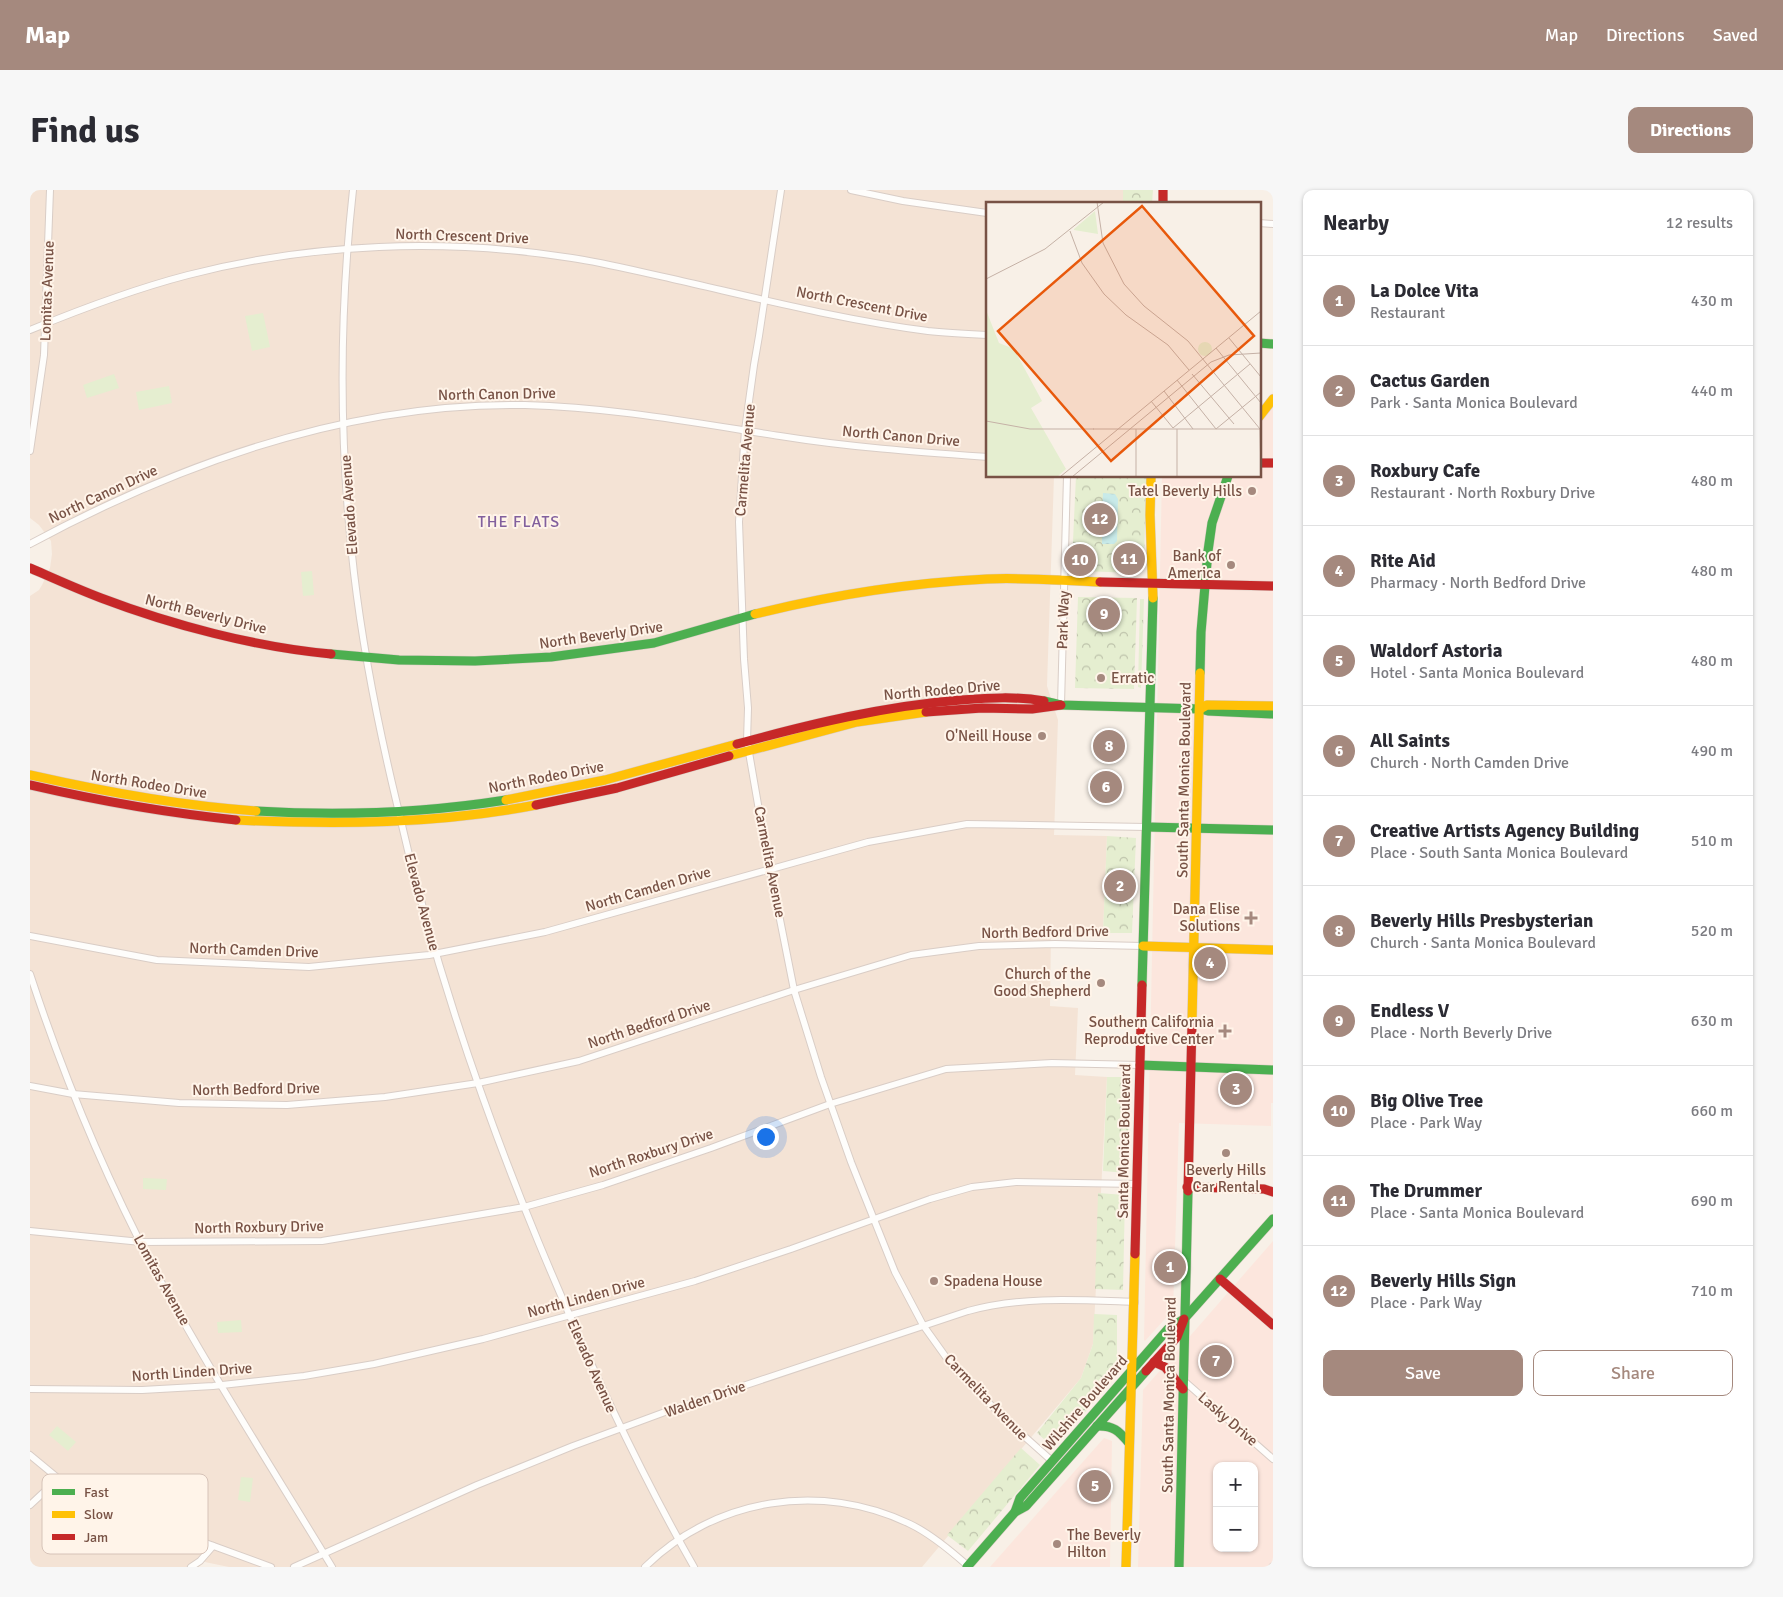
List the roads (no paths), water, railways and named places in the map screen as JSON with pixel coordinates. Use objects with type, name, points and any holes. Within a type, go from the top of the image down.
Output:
[{"type":"street","name":"Lomitas Avenue","points":[[30,451],[40,389],[46,323],[50,190]]},
{"type":"street","name":"Elevado Avenue","points":[[353,190],[343,335],[344,422],[351,539],[367,658],[381,737],[400,822],[436,954],[478,1083],[524,1207],[570,1316],[621,1428],[678,1540],[694,1567]]},
{"type":"street","name":"Carmelita Avenue","points":[[781,190],[745,430],[739,522],[748,745],[794,990],[830,1104],[851,1162],[895,1272],[923,1325],[953,1367],[1006,1420],[1052,1461]]},
{"type":"street","points":[[851,190],[903,202],[986,213]]},
{"type":"street","points":[[1260,223],[1273,224]]},
{"type":"street","name":"North Crescent Drive","points":[[30,330],[94,304],[187,275],[254,261],[348,249],[427,246],[505,249],[574,258],[879,324],[931,331],[986,335]]},
{"type":"street","points":[[1260,343],[1273,344]]},
{"type":"street","points":[[1260,415],[1273,398]]},
{"type":"street","name":"North Canon Drive","points":[[30,544],[103,507],[188,470],[249,448],[344,422],[435,408],[526,405],[591,409],[849,445],[986,457]]},
{"type":"street","points":[[1260,463],[1273,464]]},
{"type":"street","name":"Park Way","points":[[1061,704],[1068,478]]},
{"type":"street","name":"Santa Monica Boulevard","points":[[1126,1567],[1153,583],[1150,515],[1152,478]]},
{"type":"street","name":"South Santa Monica Boulevard","points":[[1179,1567],[1201,646],[1212,523],[1227,478]]},
{"type":"street","name":"North Beverly Drive","points":[[30,568],[134,610],[250,641],[306,651],[367,658],[478,662],[587,653],[628,647],[677,637],[742,617],[837,595],[900,586],[989,579],[1273,586]]},
{"type":"street","name":"North Rodeo Drive","points":[[30,775],[176,805],[307,814],[398,812],[462,806],[552,792],[748,745],[893,716],[960,709],[1043,709],[1061,704],[1200,709],[1273,714]]},
{"type":"street","name":"North Rodeo Drive","points":[[1200,709],[1207,704],[1273,706]]},
{"type":"street","name":"North Rodeo Drive","points":[[30,785],[128,806],[219,819],[299,824],[400,822],[494,812],[572,798],[639,782],[748,745]]},
{"type":"street","name":"North Camden Drive","points":[[30,936],[157,960],[309,967],[436,954],[545,932],[868,842],[967,824],[1146,826],[1273,830]]},
{"type":"street","name":"North Bedford Drive","points":[[30,1086],[73,1094],[179,1104],[288,1105],[385,1097],[478,1083],[579,1061],[794,990],[911,955],[979,946],[1055,944],[1273,950]]},
{"type":"street","name":"Lomitas Avenue","points":[[30,974],[43,1015],[73,1094],[105,1169],[141,1242],[181,1317],[332,1567]]},
{"type":"street","name":"North Roxbury Drive","points":[[30,1230],[141,1242],[322,1241],[524,1207],[656,1167],[830,1104],[946,1069],[1052,1063],[1273,1070]]},
{"type":"street","name":"North Linden Drive","points":[[30,1389],[142,1390],[222,1386],[304,1376],[374,1364],[447,1348],[570,1316],[742,1266],[950,1192],[995,1184],[1037,1182],[1137,1184]]},
{"type":"street","points":[[1187,1187],[1264,1189],[1273,1192]]},
{"type":"street","name":"Wilshire Boulevard","points":[[1015,1512],[1020,1498],[1168,1329],[1184,1319],[1273,1219]]},
{"type":"street","points":[[1220,1279],[1273,1325]]},
{"type":"street","name":"Walden Drive","points":[[294,1567],[477,1485],[621,1428],[923,1325],[975,1309],[1012,1301],[1134,1302]]},
{"type":"street","name":"Wilshire Boulevard","points":[[968,1566],[1015,1512],[1026,1506],[1177,1337],[1184,1319]]},
{"type":"street","points":[[1154,1362],[1166,1367],[1183,1385]]},
{"type":"street","name":"Lasky Drive","points":[[1183,1385],[1273,1459]]},
{"type":"street","points":[[1097,1426],[1114,1426],[1129,1443]]},
{"type":"street","points":[[30,1455],[53,1474]]},
{"type":"street","points":[[30,1505],[42,1493]]},
{"type":"street","points":[[645,1567],[661,1552],[695,1529],[728,1514],[762,1504],[814,1500],[832,1501],[882,1512],[910,1524],[936,1539],[968,1566]]},
{"type":"street","points":[[208,1544],[271,1567]]},
{"type":"street","points":[[208,1552],[213,1546]]},
{"type":"street","points":[[191,1567],[206,1554]]},
{"type":"water","points":[[1103,493],[1115,494],[1118,499],[1117,541],[1114,544],[1102,544],[1102,525],[1105,522],[1102,512]]},
{"type":"place","name":"Tatel Beverly Hills","points":[[1252,491]]},
{"type":"place","name":"Beverly Hills Sign","points":[[1100,519]]},
{"type":"place","name":"The Drummer","points":[[1129,559]]},
{"type":"place","name":"Big Olive Tree","points":[[1080,560]]},
{"type":"place","name":"Bank of America","points":[[1231,565]]},
{"type":"place","name":"Endless V","points":[[1104,614]]},
{"type":"place","name":"Erratic","points":[[1101,678]]},
{"type":"place","name":"O'Neill House","points":[[1042,736]]},
{"type":"place","name":"Beverly Hills Presbysterian","points":[[1109,746]]},
{"type":"place","name":"All Saints","points":[[1106,787]]},
{"type":"place","name":"Cactus Garden","points":[[1120,886]]},
{"type":"place","name":"Dana Elise Solutions","points":[[1251,918]]},
{"type":"place","name":"Rite Aid","points":[[1210,963]]},
{"type":"place","name":"Church of the Good Shepherd","points":[[1101,983]]},
{"type":"place","name":"Southern California Reproductive Center","points":[[1225,1031]]},
{"type":"place","name":"Roxbury Cafe","points":[[1236,1089]]},
{"type":"place","name":"Beverly Hills Car Rental","points":[[1226,1153]]},
{"type":"place","name":"La Dolce Vita","points":[[1170,1267]]},
{"type":"place","name":"Spadena House","points":[[934,1281]]},
{"type":"place","name":"Creative Artists Agency Building","points":[[1216,1361]]},
{"type":"place","name":"Waldorf Astoria","points":[[1095,1486]]},
{"type":"place","name":"The Beverly Hilton","points":[[1057,1544]]},
{"type":"district","name":"THE FLATS","points":[[519,522]]}]
